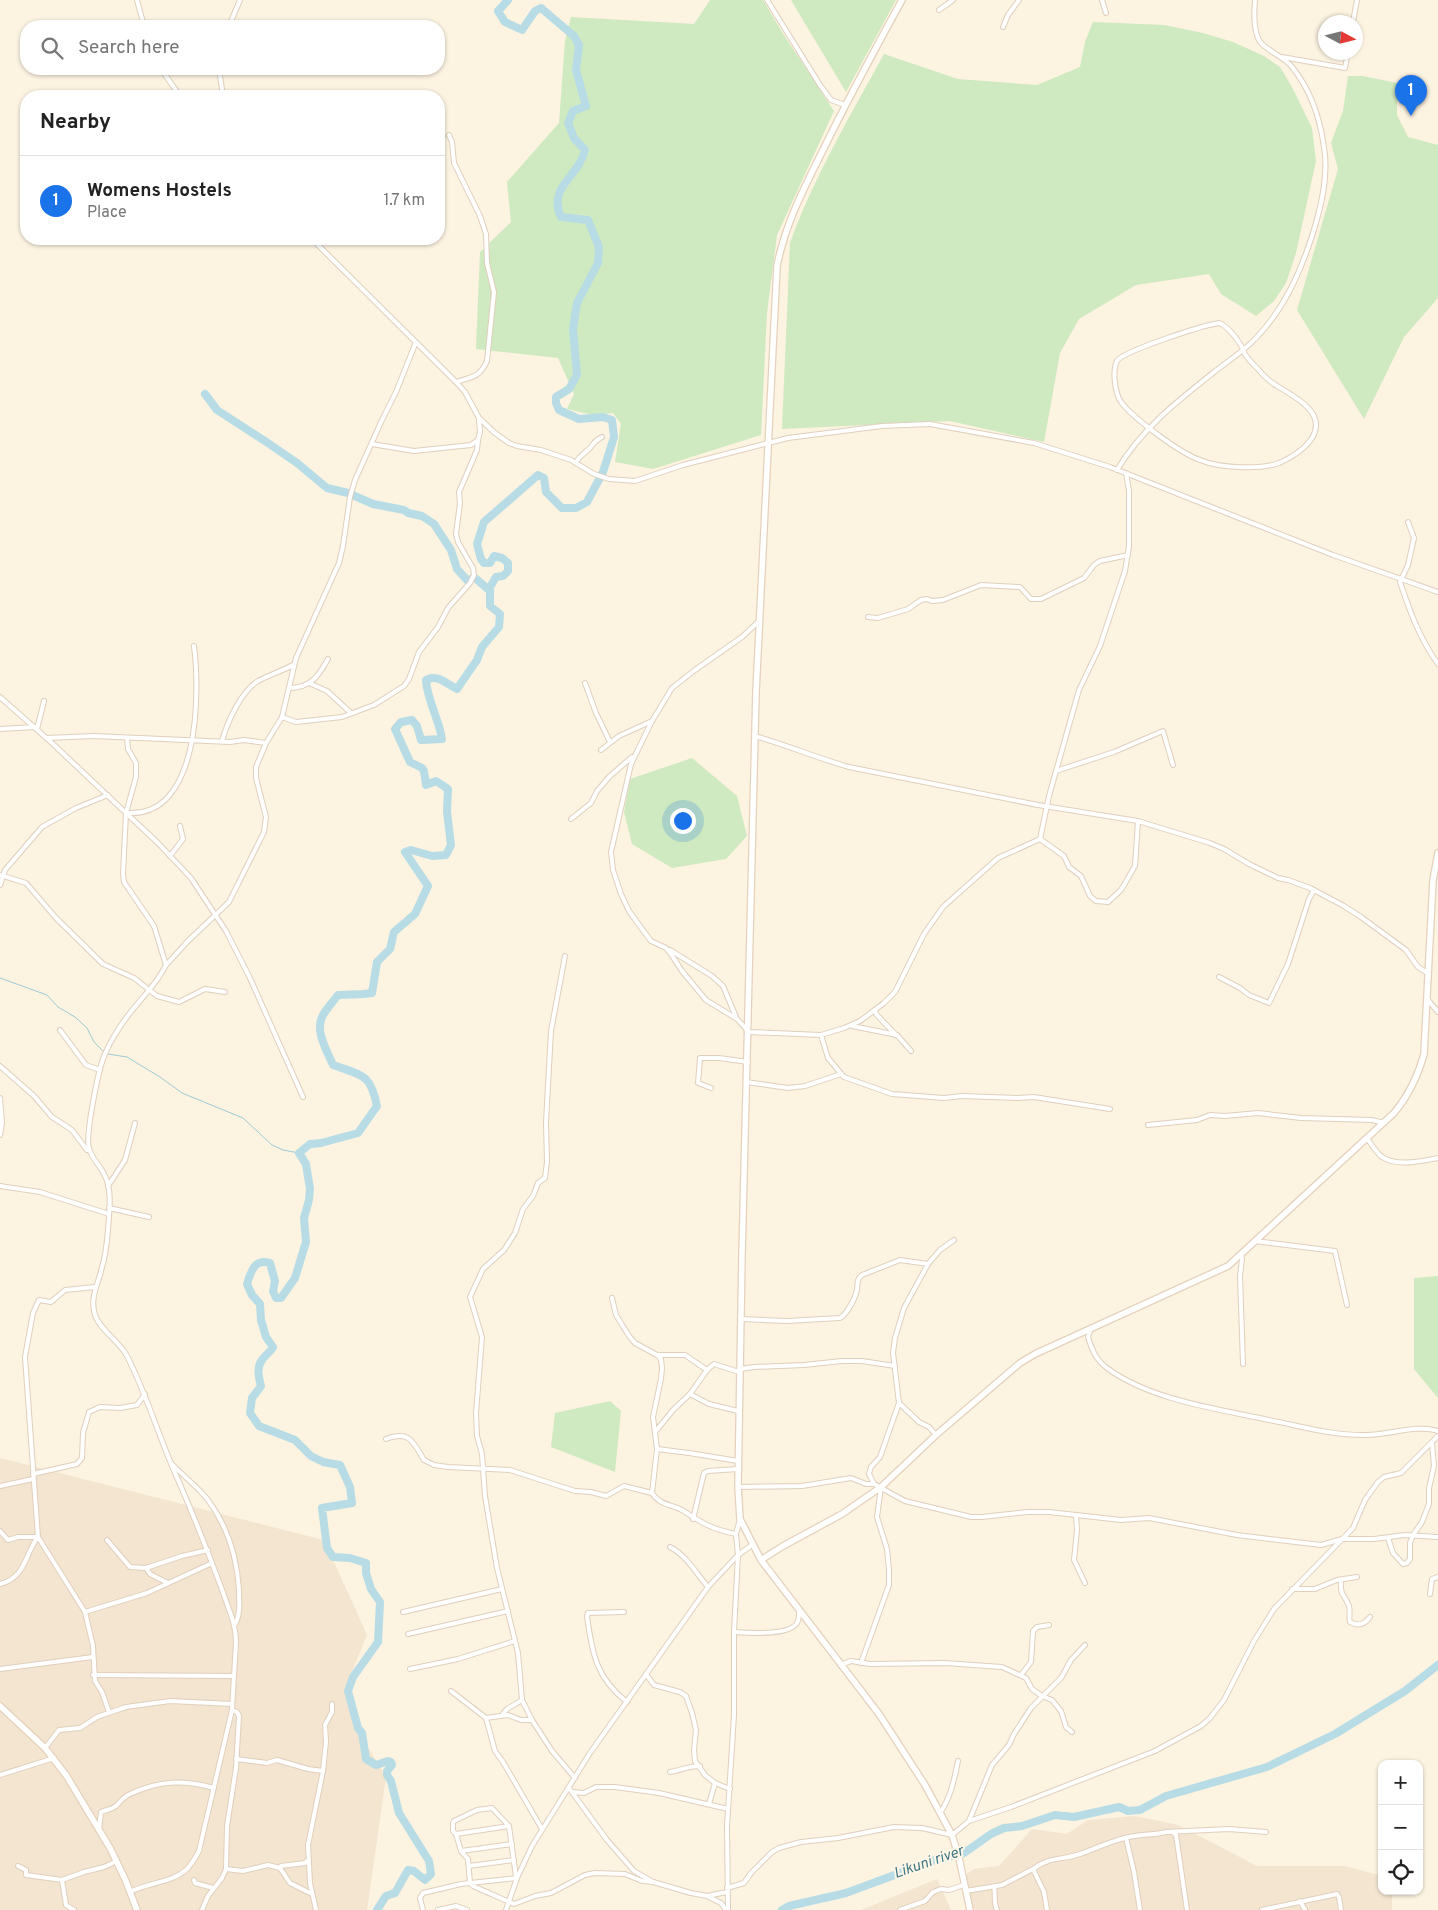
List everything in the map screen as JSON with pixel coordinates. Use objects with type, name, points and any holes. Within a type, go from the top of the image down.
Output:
[{"type":"street","points":[[137,0],[142,20]]},
{"type":"street","points":[[232,20],[240,0]]},
{"type":"street","points":[[767,0],[831,100],[845,105]]},
{"type":"street","points":[[727,1910],[728,1809],[734,1715],[734,1632],[738,1555],[736,1534],[740,1519],[738,1411],[758,621],[773,320],[780,252],[795,207],[845,105],[902,0]]},
{"type":"street","points":[[939,10],[952,0]]},
{"type":"street","points":[[1003,27],[1008,15],[1019,0]]},
{"type":"street","points":[[1102,0],[1106,13]]},
{"type":"street","points":[[1354,15],[1357,0]]},
{"type":"street","points":[[1117,470],[1126,454],[1150,427],[1175,404],[1243,350],[1267,326],[1287,297],[1309,245],[1324,188],[1326,161],[1316,110],[1292,66],[1260,43],[1255,22],[1255,1]]},
{"type":"street","points":[[1280,57],[1345,68],[1346,60]]},
{"type":"street","points":[[165,75],[176,90]]},
{"type":"street","points":[[220,75],[221,90]]},
{"type":"street","points":[[450,135],[454,163],[480,216],[486,234],[487,263],[494,292],[487,361],[482,371],[475,376],[456,382]]},
{"type":"street","points":[[318,245],[456,382],[465,392],[479,418],[495,433],[509,443],[576,462],[594,474],[608,479],[635,481],[683,465],[788,438],[882,426],[930,424],[1034,442],[1126,473],[1333,555],[1438,592]]},
{"type":"street","points":[[1219,322],[1225,326],[1243,350],[1246,357],[1269,380],[1307,406],[1314,415],[1316,424],[1313,436],[1300,451],[1280,462],[1269,466],[1256,467],[1210,464],[1198,460],[1150,427],[1119,398],[1115,366],[1120,357],[1174,336],[1219,322]]},
{"type":"street","points":[[90,1154],[88,1139],[100,1070],[109,1047],[128,1015],[149,991],[166,965],[188,941],[226,906],[264,832],[266,817],[255,773],[266,743],[282,717],[298,651],[339,563],[351,495],[400,384],[416,342]]},
{"type":"street","points":[[282,717],[296,722],[333,719],[374,705],[404,686],[409,679],[418,652],[438,627],[448,608],[470,583],[474,575],[473,568],[458,542],[456,534],[459,514],[459,492],[477,450],[480,432],[479,418]]},
{"type":"street","points":[[576,462],[582,453],[602,436]]},
{"type":"street","points":[[372,444],[421,451],[471,445],[478,440]]},
{"type":"street","points":[[758,621],[742,637],[672,688],[652,721],[634,755],[611,852],[611,865],[629,912],[651,941],[712,976],[723,986],[737,1019],[748,1032],[821,1035],[852,1026],[875,1010],[895,992],[924,934],[943,907],[998,858],[1036,842],[1040,838],[1045,825],[1047,806],[1056,771],[1079,690],[1100,646],[1128,555],[1129,510],[1126,473]]},
{"type":"street","points":[[1408,522],[1414,538],[1408,565],[1400,582],[1414,622],[1426,647],[1438,664]]},
{"type":"street","points":[[868,617],[878,618],[908,609],[914,603],[921,600],[943,600],[981,585],[1020,588],[1031,600],[1041,599],[1084,578],[1094,565],[1100,561],[1128,555]]},
{"type":"street","points":[[126,813],[148,811],[170,795],[183,772],[192,739],[196,706],[198,673],[194,664],[194,646]]},
{"type":"street","points":[[288,688],[298,688],[309,683],[328,660]]},
{"type":"street","points":[[222,741],[226,726],[246,691],[256,682],[294,665]]},
{"type":"street","points":[[309,683],[327,691],[351,713]]},
{"type":"street","points":[[585,683],[596,713],[610,742]]},
{"type":"street","points":[[0,698],[36,728],[108,795],[191,878],[226,930],[249,976],[303,1097]]},
{"type":"street","points":[[36,728],[44,701]]},
{"type":"street","points":[[601,750],[610,742],[652,721]]},
{"type":"street","points":[[0,729],[36,728]]},
{"type":"street","points":[[1056,771],[1098,758],[1162,731],[1174,765]]},
{"type":"street","points":[[46,738],[94,736],[222,741],[244,740],[266,743]]},
{"type":"street","points":[[755,736],[850,767],[1047,806],[1138,821],[1224,849],[1278,878],[1314,890],[1361,917],[1406,950],[1418,967],[1429,974]]},
{"type":"street","points":[[127,738],[128,749],[136,763],[136,776],[126,813],[123,878],[154,926],[166,965]]},
{"type":"street","points":[[571,819],[591,803],[597,791],[610,776],[634,755]]},
{"type":"street","points":[[0,885],[2,875],[16,856],[45,824],[108,795]]},
{"type":"street","points":[[1040,838],[1064,856],[1069,867],[1081,876],[1090,896],[1096,901],[1108,902],[1121,890],[1136,866],[1138,821]]},
{"type":"street","points":[[170,856],[183,839],[180,826]]},
{"type":"street","points":[[761,1560],[842,1514],[881,1487],[936,1435],[1020,1363],[1091,1328],[1228,1266],[1384,1123],[1402,1103],[1420,1068],[1424,1054],[1433,880],[1438,853]]},
{"type":"street","points":[[2,875],[24,882],[56,918],[103,964],[134,978],[157,996],[175,1002],[183,1001],[205,989],[225,992]]},
{"type":"street","points":[[1219,977],[1240,988],[1249,996],[1269,1004],[1288,964],[1314,890]]},
{"type":"street","points":[[666,948],[682,972],[706,1000],[737,1019]]},
{"type":"street","points":[[565,956],[551,1031],[546,1122],[548,1162],[545,1178],[538,1183],[533,1196],[522,1209],[515,1233],[504,1250],[483,1269],[470,1296],[482,1337],[476,1419],[477,1436],[491,1534],[520,1666],[522,1700],[532,1720],[552,1751],[575,1778]]},
{"type":"street","points":[[1428,1000],[1438,1012]]},
{"type":"street","points":[[875,1010],[876,1014],[911,1051]]},
{"type":"street","points":[[852,1026],[897,1035]]},
{"type":"street","points":[[60,1030],[86,1065],[100,1070]]},
{"type":"street","points":[[821,1035],[828,1058],[844,1077],[892,1094],[944,1098],[962,1096],[1034,1097],[1110,1108]]},
{"type":"street","points":[[711,1088],[698,1083],[700,1058],[719,1058],[748,1062]]},
{"type":"street","points":[[0,1066],[34,1096],[52,1117],[72,1130],[103,1172],[108,1186],[109,1214],[104,1259],[93,1303],[96,1318],[123,1348],[144,1394],[170,1463],[208,1550],[236,1633],[232,1710],[202,1845],[188,1868],[172,1878],[146,1884],[130,1892]]},
{"type":"street","points":[[746,1082],[788,1088],[805,1086],[841,1074]]},
{"type":"street","points":[[0,1098],[2,1117],[0,1135]]},
{"type":"street","points":[[1148,1125],[1197,1120],[1210,1115],[1253,1114],[1301,1118],[1372,1120],[1384,1123]]},
{"type":"street","points":[[108,1186],[125,1160],[135,1123]]},
{"type":"street","points":[[1366,1138],[1381,1156],[1394,1161],[1410,1162],[1438,1158]]},
{"type":"street","points":[[0,1186],[40,1192],[109,1214]]},
{"type":"street","points":[[109,1208],[149,1217]]},
{"type":"street","points":[[874,1484],[869,1474],[871,1467],[880,1458],[898,1402],[893,1353],[895,1338],[904,1308],[928,1264],[940,1250],[954,1240]]},
{"type":"street","points":[[1255,1241],[1335,1251],[1347,1305]]},
{"type":"street","points":[[1241,1254],[1243,1364]]},
{"type":"street","points":[[741,1319],[787,1321],[840,1318],[843,1317],[856,1293],[858,1279],[862,1275],[900,1260],[928,1264]]},
{"type":"street","points":[[96,1287],[65,1290],[51,1302],[39,1300],[34,1308],[25,1357],[38,1537],[85,1612],[93,1646],[95,1681],[102,1692],[109,1712]]},
{"type":"street","points":[[612,1298],[616,1315],[629,1336],[635,1343],[661,1359],[662,1368],[653,1418],[657,1449],[652,1493]]},
{"type":"street","points":[[1091,1328],[1088,1337],[1092,1349],[1095,1357],[1106,1368],[1140,1386],[1184,1402],[1341,1434],[1371,1435],[1426,1429],[1438,1432]]},
{"type":"street","points":[[657,1355],[686,1355],[707,1370]]},
{"type":"street","points":[[655,1432],[674,1409],[690,1394],[707,1370],[714,1364],[740,1370],[754,1367],[842,1361],[862,1361],[895,1366]]},
{"type":"street","points":[[0,1486],[77,1464],[82,1458],[83,1433],[89,1412],[100,1406],[120,1408],[137,1405],[142,1400],[144,1394]]},
{"type":"street","points":[[690,1394],[709,1404],[738,1411]]},
{"type":"street","points":[[898,1402],[918,1422],[929,1427],[936,1435]]},
{"type":"street","points":[[386,1439],[394,1436],[410,1438],[424,1460],[434,1465],[510,1470],[576,1491],[606,1496],[624,1486],[652,1493],[661,1502],[682,1510],[693,1519],[713,1529],[736,1534]]},
{"type":"street","points":[[952,1835],[969,1820],[1011,1807],[1155,1751],[1201,1726],[1224,1700],[1264,1623],[1277,1605],[1353,1528],[1365,1500],[1378,1482],[1387,1476],[1401,1473],[1438,1436]]},
{"type":"street","points":[[1388,1538],[1393,1553],[1405,1564],[1410,1559],[1412,1535],[1422,1522],[1429,1504],[1429,1488],[1434,1466],[1432,1443]]},
{"type":"street","points":[[657,1449],[738,1462]]},
{"type":"street","points":[[170,1463],[207,1499],[229,1536],[238,1585],[239,1607],[237,1620],[234,1625]]},
{"type":"street","points":[[693,1519],[704,1473],[708,1471],[738,1469]]},
{"type":"street","points":[[738,1488],[802,1486],[851,1478],[866,1484],[874,1484],[905,1501],[971,1517],[1049,1512],[1129,1520],[1149,1518],[1237,1535],[1321,1545],[1342,1539],[1388,1538],[1412,1535],[1438,1537]]},
{"type":"street","points":[[861,1663],[888,1584],[890,1570],[887,1549],[877,1517],[881,1487]]},
{"type":"street","points":[[1076,1516],[1077,1530],[1074,1560],[1084,1583]]},
{"type":"street","points":[[740,1519],[761,1560],[892,1733],[940,1813],[958,1851],[970,1910]]},
{"type":"street","points":[[0,1531],[8,1540],[18,1537],[38,1537]]},
{"type":"street","points":[[0,1584],[9,1581],[22,1569],[29,1555],[32,1543],[38,1537]]},
{"type":"street","points":[[107,1540],[130,1567],[146,1568],[208,1550]]},
{"type":"street","points":[[506,1910],[517,1878],[542,1830],[571,1790],[575,1778],[590,1753],[708,1587],[738,1555],[752,1545]]},
{"type":"street","points":[[670,1547],[684,1557],[708,1587]]},
{"type":"street","points":[[85,1612],[127,1600],[212,1563]]},
{"type":"street","points":[[146,1568],[150,1574],[168,1583]]},
{"type":"street","points":[[1430,1594],[1432,1579],[1438,1576]]},
{"type":"street","points":[[1292,1589],[1315,1590],[1341,1580],[1357,1577]]},
{"type":"street","points":[[1341,1580],[1341,1595],[1349,1606],[1350,1622],[1362,1624],[1370,1617]]},
{"type":"street","points":[[403,1612],[502,1589]]},
{"type":"street","points":[[408,1634],[508,1611]]},
{"type":"street","points":[[624,1612],[588,1613],[587,1616],[598,1667],[611,1689],[627,1702]]},
{"type":"street","points":[[734,1632],[778,1632],[793,1627],[799,1618],[799,1612]]},
{"type":"street","points":[[1021,1675],[1031,1662],[1032,1631],[1037,1627],[1049,1625]]},
{"type":"street","points":[[410,1669],[458,1659],[515,1641]]},
{"type":"street","points":[[969,1820],[992,1765],[1009,1745],[1031,1708],[1061,1678],[1071,1660],[1085,1645]]},
{"type":"street","points":[[0,1669],[93,1657]]},
{"type":"street","points":[[840,1665],[851,1661],[870,1664],[945,1664],[1002,1667],[1026,1678],[1032,1689],[1058,1705],[1066,1727],[1072,1732]]},
{"type":"street","points":[[646,1674],[654,1686],[680,1692],[686,1696],[696,1730],[695,1761],[715,1783],[730,1789]]},
{"type":"street","points":[[94,1675],[234,1676]]},
{"type":"street","points":[[451,1691],[486,1718],[490,1719],[502,1715],[522,1720],[532,1720]]},
{"type":"street","points":[[502,1715],[507,1709],[522,1700]]},
{"type":"street","points":[[45,1748],[59,1730],[80,1728],[109,1712],[126,1706],[170,1701],[232,1704]]},
{"type":"street","points":[[316,1910],[307,1861],[310,1829],[325,1761],[325,1725],[332,1712],[332,1704]]},
{"type":"street","points":[[0,1706],[54,1758],[117,1861],[137,1910]]},
{"type":"street","points":[[202,1910],[205,1901],[222,1878],[226,1869],[227,1826],[236,1759],[239,1716],[237,1712],[232,1710]]},
{"type":"street","points":[[486,1718],[495,1751],[542,1830]]},
{"type":"street","points":[[0,1775],[54,1758]]},
{"type":"street","points":[[236,1759],[267,1763],[277,1760],[308,1769],[323,1771]]},
{"type":"street","points":[[940,1813],[948,1801],[954,1785],[958,1761]]},
{"type":"street","points":[[670,1772],[683,1770],[688,1766],[700,1766]]},
{"type":"street","points":[[99,1831],[101,1812],[114,1807],[122,1798],[131,1793],[169,1782],[194,1783],[214,1788]]},
{"type":"street","points":[[709,1804],[715,1783]]},
{"type":"street","points":[[571,1790],[584,1793],[596,1787],[615,1787],[659,1793],[728,1809]]},
{"type":"street","points":[[571,1790],[628,1867],[654,1882]]},
{"type":"street","points":[[517,1878],[509,1826],[492,1808],[477,1810],[454,1820],[452,1823],[453,1831],[456,1834],[461,1851],[468,1859],[470,1883],[472,1886],[509,1902],[518,1904],[535,1896],[551,1893],[585,1875],[625,1874],[642,1881],[654,1882],[707,1896],[719,1902],[727,1910]]},
{"type":"street","points":[[456,1834],[509,1826]]},
{"type":"street","points":[[707,1896],[744,1882],[772,1852],[801,1842],[838,1838],[894,1827],[922,1828],[952,1835]]},
{"type":"street","points":[[900,1910],[925,1901],[933,1892],[941,1889],[994,1887],[1011,1881],[1052,1859],[1080,1854],[1126,1838],[1173,1832],[1229,1829],[1266,1832]]},
{"type":"street","points":[[1173,1832],[1176,1835],[1187,1910]]},
{"type":"street","points":[[1126,1838],[1140,1910]]},
{"type":"street","points":[[461,1851],[512,1844]]},
{"type":"street","points":[[469,1866],[514,1860]]},
{"type":"street","points":[[18,1866],[26,1870],[26,1875],[62,1880],[117,1861]]},
{"type":"street","points":[[226,1869],[243,1872],[268,1865],[280,1868],[307,1861]]},
{"type":"street","points":[[280,1868],[290,1883],[312,1894]]},
{"type":"street","points":[[1033,1869],[1044,1892],[1047,1910]]},
{"type":"street","points":[[423,1910],[420,1898],[423,1894],[470,1883],[517,1878]]},
{"type":"street","points":[[62,1880],[66,1905],[74,1910]]},
{"type":"street","points":[[194,1880],[195,1883],[213,1888]]},
{"type":"street","points":[[994,1887],[994,1903],[997,1910]]},
{"type":"street","points":[[1262,1910],[1337,1894],[1340,1897],[1341,1910]]},
{"type":"street","points":[[1300,1901],[1305,1910]]},
{"type":"street","points":[[438,1910],[456,1906],[467,1910]]},
{"type":"shaded area","points":[[0,1458],[324,1540],[367,1635],[345,1689],[358,1731],[386,1777],[367,1910],[0,1910]]},
{"type":"shaded area","points":[[1135,1816],[1178,1825],[1257,1866],[1345,1866],[1378,1875],[1378,1895],[1392,1895],[1392,1910],[972,1910],[964,1876],[974,1869],[999,1866],[1032,1829],[1067,1834],[1088,1820]]},
{"type":"shaded area","points":[[937,1879],[951,1910],[861,1910]]},
{"type":"green space","points":[[710,0],[763,0],[834,111],[777,235],[767,313],[761,435],[653,469],[615,462],[621,424],[613,413],[593,415],[567,409],[574,394],[558,358],[476,349],[480,252],[511,222],[507,182],[559,123],[565,41],[571,17],[694,24]]},
{"type":"green space","points":[[791,0],[896,0],[846,92]]},
{"type":"green space","points":[[1093,22],[1164,25],[1203,33],[1233,42],[1264,56],[1280,67],[1312,128],[1316,161],[1296,253],[1286,283],[1274,301],[1256,316],[1221,294],[1209,274],[1136,285],[1079,319],[1060,353],[1044,442],[950,421],[782,429],[790,243],[821,171],[884,54],[958,79],[1037,85],[1080,67],[1085,42]]},
{"type":"green space","points":[[1348,76],[1363,76],[1397,83],[1397,115],[1408,137],[1438,145],[1438,298],[1404,337],[1364,419],[1297,310],[1338,169],[1331,143],[1343,111]]},
{"type":"green space","points":[[692,758],[737,796],[747,836],[726,859],[672,868],[632,844],[624,812],[630,779]]},
{"type":"green space","points":[[1438,1276],[1438,1398],[1414,1369],[1414,1278]]},
{"type":"green space","points":[[610,1401],[621,1411],[615,1472],[551,1447],[555,1413]]},
{"type":"waterway","points":[[377,1910],[386,1896],[395,1893],[408,1870],[414,1871],[425,1880],[431,1874],[429,1861],[399,1813],[391,1781],[387,1775],[387,1771],[392,1765],[391,1762],[388,1761],[376,1765],[366,1759],[362,1733],[358,1728],[348,1691],[353,1677],[378,1642],[380,1602],[371,1589],[366,1573],[366,1563],[350,1558],[333,1557],[327,1548],[322,1508],[352,1503],[350,1487],[340,1465],[323,1462],[311,1456],[295,1440],[259,1426],[250,1413],[252,1398],[261,1386],[258,1373],[260,1363],[273,1347],[266,1337],[261,1320],[260,1304],[252,1295],[247,1284],[252,1270],[257,1264],[261,1262],[270,1263],[275,1281],[273,1291],[276,1298],[281,1298],[295,1278],[306,1242],[304,1218],[310,1189],[306,1164],[299,1153],[310,1144],[358,1133],[377,1106],[371,1087],[364,1077],[333,1065],[322,1040],[321,1021],[325,1012],[338,995],[372,993],[377,962],[390,949],[394,932],[415,914],[428,886],[405,852],[411,850],[432,856],[446,855],[451,845],[447,812],[448,789],[436,781],[426,785],[424,771],[410,762],[395,729],[401,722],[412,720],[417,726],[421,740],[442,739],[428,695],[426,680],[430,678],[438,679],[457,689],[477,660],[482,647],[499,627],[500,614],[490,606],[490,587],[496,577],[503,576],[508,571],[508,563],[502,558],[494,556],[490,563],[484,563],[481,559],[477,544],[484,522],[538,475],[544,478],[546,492],[562,508],[576,508],[587,502],[603,472],[614,437],[612,420],[603,417],[579,419],[559,410],[556,403],[556,397],[569,389],[577,375],[573,329],[577,303],[598,263],[599,247],[588,220],[561,217],[558,207],[558,198],[561,190],[577,168],[585,150],[574,138],[568,123],[573,111],[586,106],[576,70],[579,45],[574,36],[541,8],[535,11],[522,30],[505,22],[498,11],[508,0]]},
{"type":"waterway","points":[[205,394],[217,410],[297,463],[327,488],[348,493],[373,504],[404,510],[408,513],[422,516],[434,524],[451,550],[457,569],[468,581],[474,577],[490,591]]},
{"type":"waterway","points":[[0,978],[47,995],[58,1007],[75,1017],[87,1028],[94,1042],[104,1052]]},
{"type":"waterway","points":[[108,1054],[127,1057],[182,1093],[243,1118],[272,1145],[283,1150],[299,1153]]},
{"type":"waterway","name":"Likuni river","points":[[782,1910],[789,1906],[846,1893],[935,1860],[964,1853],[991,1834],[1004,1828],[1022,1826],[1055,1815],[1074,1817],[1119,1807],[1128,1811],[1140,1810],[1166,1796],[1267,1767],[1335,1734],[1405,1691],[1438,1665]]},
{"type":"place","name":"Womens Hostels","points":[[1411,116]]}]
